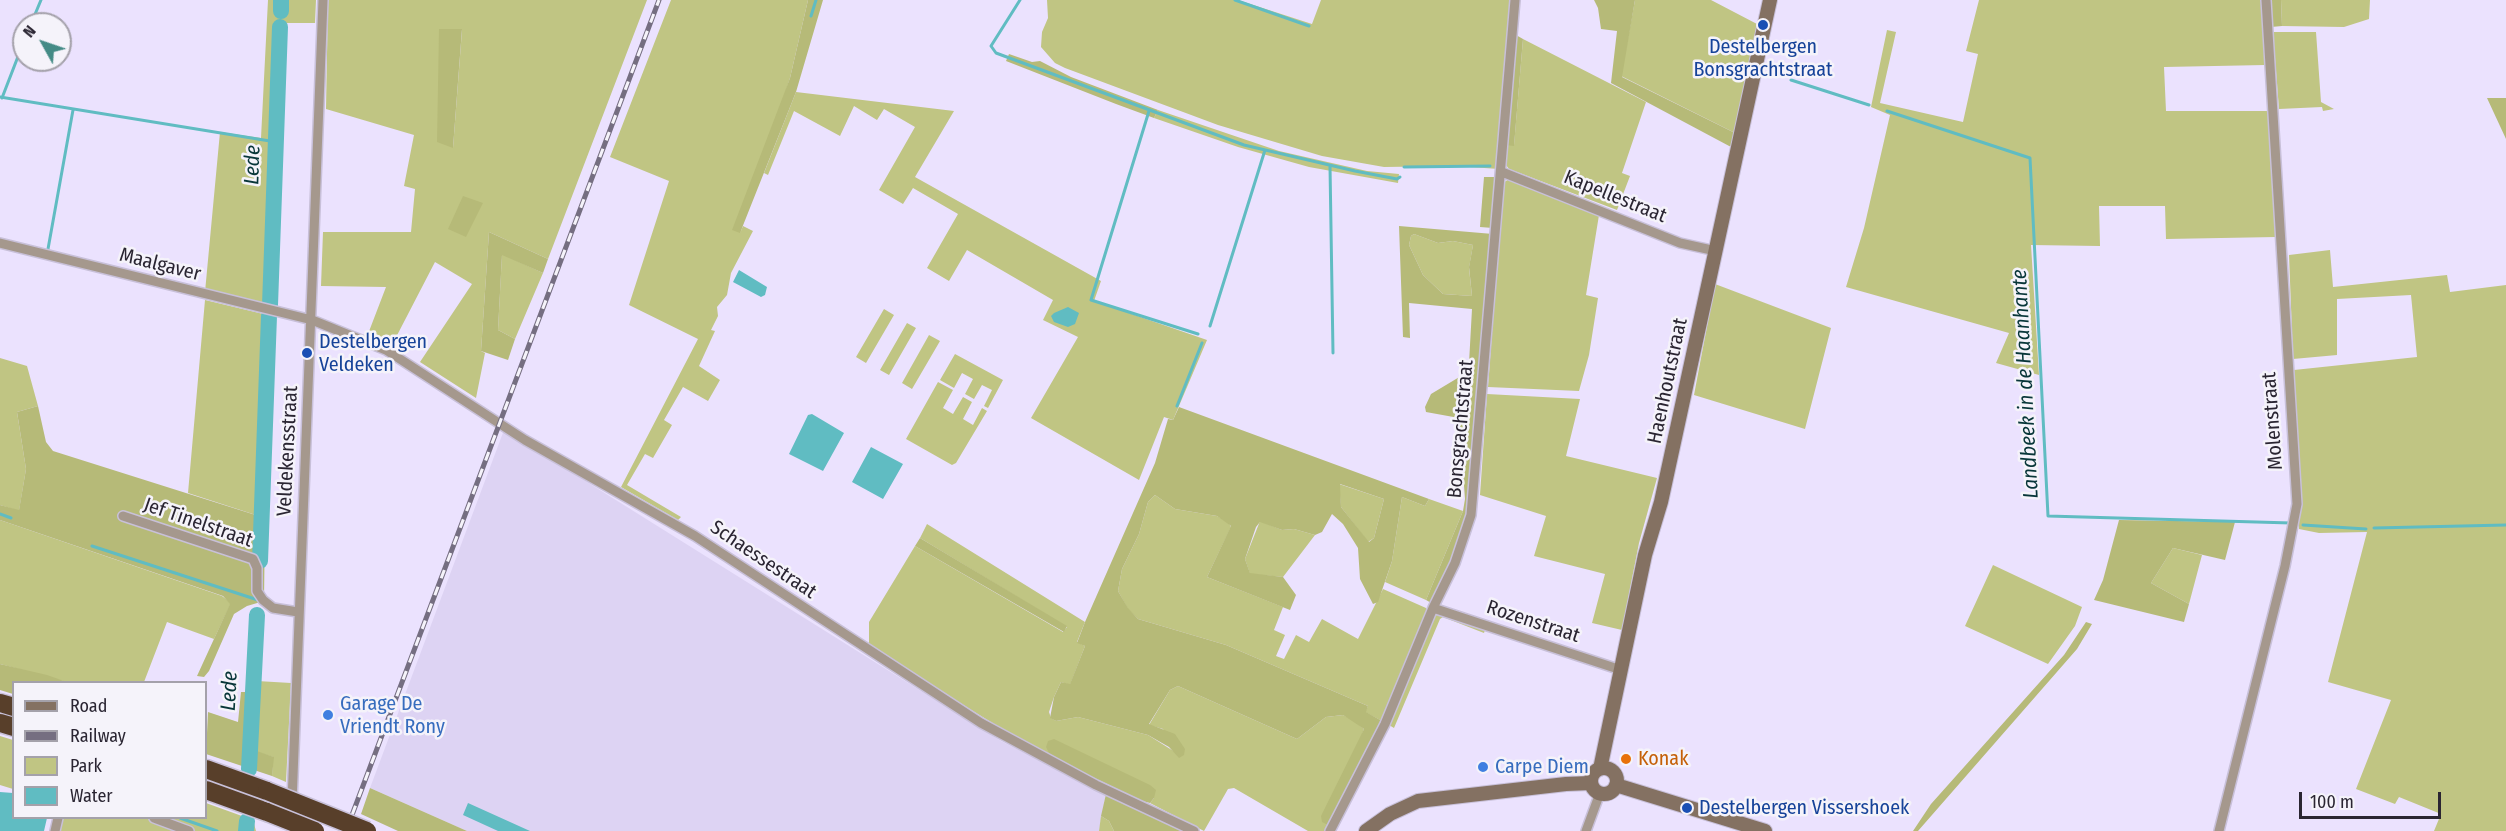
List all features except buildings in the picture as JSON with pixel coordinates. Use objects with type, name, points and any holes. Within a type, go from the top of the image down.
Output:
[{"type":"highway","points":[[207,769],[367,831]]},
{"type":"highway","points":[[207,790],[315,831]]},
{"type":"street","name":"Veldekensstraat","points":[[293,831],[292,778],[312,320],[322,0]]},
{"type":"street","name":"Bonsgrachtstraat","points":[[1330,831],[1385,724],[1433,608],[1455,563],[1471,514],[1515,0]]},
{"type":"street","name":"Haenhoutstraat","points":[[1600,769],[1645,555],[1661,502],[1770,0]]},
{"type":"street","name":"Molenstraat","points":[[2219,831],[2285,566],[2296,504],[2266,0]]},
{"type":"street","name":"Kapellestraat","points":[[1502,172],[1680,243],[1716,251]]},
{"type":"street","name":"Maalgaver","points":[[0,243],[312,320]]},
{"type":"street","name":"Schaessestraat","points":[[312,320],[349,334],[406,361],[517,435],[694,536],[981,723],[1096,785],[1194,831]]},
{"type":"street","name":"Jef Tinelstraat","points":[[123,516],[253,560],[257,568],[257,591],[263,600],[273,608],[298,612]]},
{"type":"street","name":"Rozenstraat","points":[[1433,608],[1621,670]]},
{"type":"street","points":[[1366,831],[1405,806],[1418,801],[1566,784],[1596,788],[1610,793],[1616,785],[1613,772],[1600,769],[1593,774],[1596,788],[1586,831]]},
{"type":"street","points":[[1616,785],[1765,831]]},
{"type":"street","points":[[157,819],[189,831]]},
{"type":"shaded area","points":[[808,0],[823,0],[796,92],[740,233],[732,230],[790,78]]},
{"type":"shaded area","points":[[1594,0],[1635,0],[1622,77],[1735,133],[1731,147],[1611,83],[1617,31],[1601,29],[1598,8]]},
{"type":"shaded area","points":[[2269,0],[2281,0],[2282,26],[2271,27]]},
{"type":"shaded area","points":[[439,29],[462,29],[453,148],[437,142]]},
{"type":"shaded area","points":[[1516,35],[1523,39],[1514,146],[1506,145]]},
{"type":"shaded area","points":[[1009,54],[1032,62],[1040,61],[1071,77],[1158,110],[1154,118],[1116,104],[1006,61]]},
{"type":"shaded area","points":[[2487,98],[2506,98],[2506,139]]},
{"type":"shaded area","points":[[1484,177],[1498,177],[1493,228],[1480,227]]},
{"type":"shaded area","points":[[463,196],[483,203],[466,237],[448,229]]},
{"type":"shaded area","points":[[1399,226],[1493,234],[1478,378],[1470,501],[1464,529],[1433,604],[1426,600],[1463,511],[1465,499],[1459,418],[1426,412],[1425,407],[1431,394],[1461,376],[1469,363],[1472,309],[1409,303],[1410,338],[1403,337]],"holes":[[[1414,234],[1438,243],[1453,241],[1473,245],[1469,267],[1472,296],[1443,294],[1423,275],[1409,245],[1411,236]]]},
{"type":"shaded area","points":[[489,232],[548,259],[543,273],[502,255],[498,330],[515,339],[508,360],[481,351]]},
{"type":"shaded area","points":[[38,406],[46,442],[53,451],[265,518],[264,601],[247,606],[234,614],[209,671],[204,677],[197,676],[230,604],[223,596],[0,520],[0,505],[19,510],[26,469],[17,412]]},
{"type":"shaded area","points":[[1179,407],[1429,499],[1425,506],[1402,497],[1392,561],[1378,602],[1373,604],[1360,579],[1358,548],[1343,524],[1332,514],[1322,532],[1315,535],[1294,529],[1282,530],[1260,522],[1256,527],[1245,559],[1250,573],[1283,577],[1296,595],[1290,610],[1207,577],[1231,526],[1217,516],[1175,509],[1155,495],[1148,502],[1139,534],[1122,569],[1118,591],[1138,619],[1226,645],[1368,706],[1366,712],[1382,721],[1330,826],[1322,822],[1321,816],[1364,729],[1343,715],[1326,717],[1297,739],[1178,686],[1170,690],[1149,724],[1175,734],[1185,749],[1184,755],[1179,758],[1169,747],[1148,735],[1078,717],[1056,721],[1050,718],[1054,697],[1061,682],[1070,684],[1085,646],[1077,643],[1085,622],[1155,463],[1168,419],[1173,420]],"holes":[[[1340,484],[1384,499],[1374,538],[1369,542],[1341,507]]]},
{"type":"shaded area","points":[[504,430],[1001,741],[1106,794],[1099,831],[467,831],[370,788]]},
{"type":"shaded area","points":[[2119,520],[2235,522],[2225,560],[2173,548],[2151,583],[2189,604],[2184,622],[2094,600],[2103,580]]},
{"type":"shaded area","points":[[920,538],[1067,626],[1064,632],[915,546]]},
{"type":"shaded area","points":[[2086,622],[2092,624],[2077,649],[1918,831],[1913,831],[1931,804],[2064,655]]},
{"type":"shaded area","points":[[0,664],[64,681],[12,681],[12,694],[0,690]]},
{"type":"shaded area","points":[[241,692],[256,692],[251,749],[274,757],[272,776],[207,754],[208,712],[238,722]]},
{"type":"shaded area","points":[[1054,739],[1150,785],[1156,790],[1154,798],[1150,803],[1142,801],[1051,757],[1046,747],[1048,741]]},
{"type":"shaded area","points":[[370,788],[467,831],[398,831],[361,814]]},
{"type":"shaded area","points":[[1106,794],[1183,831],[1114,831],[1109,821],[1101,816]]},
{"type":"green space","points":[[268,0],[316,0],[315,23],[284,23],[274,306],[205,292],[220,132],[261,138]]},
{"type":"green space","points":[[328,0],[647,0],[548,259],[489,232],[481,351],[485,353],[476,398],[420,362],[472,284],[435,262],[392,345],[368,334],[386,287],[321,286],[323,232],[411,232],[415,189],[404,186],[414,135],[326,109]],"holes":[[[439,29],[462,30],[453,148]]]},
{"type":"green space","points":[[671,0],[808,0],[790,78],[740,233],[743,226],[753,231],[731,273],[727,295],[717,307],[718,316],[711,330],[715,331],[699,366],[720,380],[708,401],[683,387],[664,420],[672,425],[653,458],[645,454],[627,485],[681,517],[678,520],[621,487],[698,339],[629,305],[669,181],[610,157]]},
{"type":"green space","points":[[1047,0],[1238,0],[1312,24],[1321,0],[1511,0],[1499,169],[1455,166],[1384,167],[1322,156],[1218,125],[1065,68],[1055,63],[1041,47],[1042,32],[1048,18]]},
{"type":"green space","points":[[1635,0],[1711,0],[1757,24],[1735,133],[1621,76]]},
{"type":"green space","points":[[1979,0],[2261,0],[2265,65],[2164,67],[2166,111],[2269,111],[2276,237],[2166,239],[2165,206],[2099,206],[2100,246],[2031,245],[2039,375],[1996,363],[2009,333],[1846,287],[1864,228],[1890,115],[1871,107],[1887,30],[1896,32],[1880,103],[1963,122],[1978,54],[1966,51]]},
{"type":"green space","points":[[2281,0],[2370,0],[2369,19],[2344,27],[2282,26]]},
{"type":"green space","points":[[2273,32],[2316,32],[2321,102],[2334,109],[2323,111],[2322,107],[2279,109]]},
{"type":"green space","points":[[1523,39],[1646,102],[1622,173],[1630,176],[1617,210],[1509,169],[1506,165],[1506,145],[1514,145]]},
{"type":"green space","points":[[796,92],[954,111],[915,177],[1101,281],[1094,301],[1207,340],[1173,420],[1164,417],[1139,480],[1031,418],[1078,337],[1043,320],[1053,300],[967,250],[949,281],[927,268],[958,214],[913,188],[903,204],[879,190],[915,127],[884,109],[877,120],[854,106],[840,136],[794,111],[768,175],[764,173]]},
{"type":"green space","points":[[1158,110],[1279,151],[1367,171],[1399,174],[1398,183],[1309,167],[1238,147],[1154,118]]},
{"type":"green space","points":[[1509,179],[1599,215],[1586,295],[1598,298],[1589,355],[1579,391],[1488,387],[1503,183]]},
{"type":"green space","points":[[1414,234],[1438,243],[1453,241],[1473,245],[1469,268],[1472,296],[1443,294],[1423,275],[1409,245],[1411,236]]},
{"type":"green space","points":[[2330,250],[2333,287],[2447,275],[2450,292],[2506,285],[2506,831],[2434,831],[2441,814],[2399,797],[2395,804],[2356,789],[2391,700],[2328,682],[2367,532],[2319,533],[2299,529],[2294,370],[2417,357],[2411,295],[2337,299],[2337,355],[2293,359],[2289,255]]},
{"type":"green space","points":[[502,254],[543,273],[515,339],[498,330]]},
{"type":"green space","points":[[1715,284],[1831,328],[1805,429],[1694,395]]},
{"type":"green space","points":[[205,300],[276,317],[265,518],[188,493]]},
{"type":"green space","points":[[884,309],[894,315],[866,363],[856,357]]},
{"type":"green space","points":[[907,323],[916,328],[889,375],[880,370]]},
{"type":"green space","points":[[929,335],[940,341],[912,389],[902,383]]},
{"type":"green space","points":[[955,354],[1003,380],[988,408],[984,406],[992,390],[982,385],[974,399],[965,394],[973,379],[962,373],[954,388],[940,380]]},
{"type":"green space","points":[[0,358],[27,366],[38,406],[17,412],[26,469],[19,511],[0,505]]},
{"type":"green space","points":[[938,382],[953,390],[943,408],[953,414],[963,397],[972,402],[963,419],[973,425],[982,408],[987,411],[956,463],[952,465],[906,439]]},
{"type":"green space","points":[[1487,394],[1580,399],[1566,456],[1657,478],[1639,543],[1622,630],[1592,623],[1605,574],[1534,556],[1546,516],[1480,495]]},
{"type":"green space","points":[[1339,484],[1384,499],[1374,538],[1368,542],[1341,507]]},
{"type":"green space","points":[[1155,495],[1175,509],[1217,516],[1228,522],[1231,527],[1207,577],[1283,607],[1274,630],[1285,635],[1276,656],[1284,659],[1296,635],[1309,642],[1322,619],[1358,639],[1383,589],[1426,608],[1428,612],[1382,721],[1365,712],[1368,706],[1226,645],[1138,619],[1128,609],[1118,591],[1122,569],[1139,534],[1148,502]]},
{"type":"green space","points":[[1402,497],[1425,506],[1429,499],[1463,511],[1426,600],[1385,582],[1392,561]]},
{"type":"green space","points":[[0,520],[222,596],[231,603],[214,639],[167,622],[144,681],[63,681],[0,664]]},
{"type":"green space","points":[[1260,521],[1282,530],[1294,529],[1315,535],[1283,577],[1250,574],[1245,559]]},
{"type":"green space","points":[[927,524],[1085,622],[1077,642],[1085,646],[1070,685],[1061,682],[1049,712],[1051,718],[1056,721],[1078,717],[1148,735],[1175,752],[1163,729],[1149,725],[1170,690],[1178,686],[1297,739],[1326,717],[1343,715],[1353,720],[1364,729],[1328,831],[1308,831],[1234,788],[1228,789],[1204,831],[1150,803],[1154,798],[1033,748],[869,647],[869,622],[915,546],[1063,632],[1067,627],[920,538]]},
{"type":"green space","points":[[2173,548],[2202,555],[2189,604],[2151,583]]},
{"type":"green space","points":[[1993,565],[2082,607],[2075,626],[2048,664],[1965,626]]},
{"type":"green space","points":[[1438,614],[1485,630],[1484,633],[1443,617],[1440,619],[1394,728],[1389,725],[1434,617]]},
{"type":"green space","points":[[257,681],[291,683],[286,782],[272,776],[273,757],[251,750]]},
{"type":"green space","points":[[0,736],[12,740],[12,789],[0,785]]},
{"type":"green space","points":[[207,803],[253,820],[256,831],[60,831],[63,819],[207,819]]},
{"type":"green space","points":[[1101,816],[1109,821],[1114,831],[1099,831]]},
{"type":"water","points":[[739,270],[767,287],[765,295],[761,297],[733,282]]},
{"type":"water","points":[[1068,307],[1079,313],[1075,324],[1068,327],[1054,322],[1051,316]]},
{"type":"water","points":[[812,414],[844,433],[823,471],[789,454],[808,415]]},
{"type":"water","points":[[871,447],[903,464],[883,499],[852,482]]},
{"type":"water","points":[[0,792],[12,793],[12,819],[47,819],[44,831],[0,831]]},
{"type":"water","points":[[468,803],[530,831],[498,831],[463,815]]},
{"type":"waterway","points":[[36,12],[41,0]]},
{"type":"waterway","name":"Lede","points":[[281,0],[281,11]]},
{"type":"waterway","points":[[811,16],[816,0]]},
{"type":"waterway","points":[[1020,0],[991,46],[996,53],[1244,145],[1355,171],[1397,179],[1400,177]]},
{"type":"waterway","points":[[1235,0],[1309,26]]},
{"type":"waterway","name":"Lede","points":[[270,305],[280,27]]},
{"type":"waterway","points":[[2,98],[12,72]]},
{"type":"waterway","name":"Landbeek in de Haanhante","points":[[1791,80],[1869,105]]},
{"type":"waterway","points":[[0,97],[276,142]]},
{"type":"waterway","points":[[48,249],[73,110]]},
{"type":"waterway","points":[[1149,111],[1091,300],[1198,334]]},
{"type":"waterway","name":"Landbeek in de Haanhante","points":[[1887,111],[2030,158],[2048,516],[2291,523]]},
{"type":"waterway","points":[[1210,326],[1265,150]]},
{"type":"waterway","points":[[1330,166],[1333,353]]},
{"type":"waterway","points":[[1404,167],[1490,166]]},
{"type":"waterway","name":"Lede","points":[[260,561],[269,316]]},
{"type":"waterway","points":[[1177,406],[1202,343]]},
{"type":"waterway","points":[[0,514],[11,518]]},
{"type":"waterway","name":"Landbeek in de Haanhante","points":[[2303,525],[2366,529]]},
{"type":"waterway","name":"Landbeek in de Haanhante","points":[[2374,528],[2506,525]]},
{"type":"waterway","points":[[92,546],[258,600]]},
{"type":"waterway","name":"Lede","points":[[249,769],[257,615]]},
{"type":"waterway","points":[[183,819],[217,831]]},
{"type":"waterway","name":"Lede","points":[[246,831],[247,821]]},
{"type":"railway","points":[[346,831],[659,0]]},
{"type":"place","name":"Destelbergen Bonsgrachtstraat","points":[[1763,25]]},
{"type":"place","name":"Destelbergen Veldeken","points":[[307,353]]},
{"type":"place","name":"Garage De Vriendt Rony","points":[[328,715]]},
{"type":"place","name":"Konak","points":[[1626,759]]},
{"type":"place","name":"Carpe Diem","points":[[1483,767]]},
{"type":"place","name":"Destelbergen Vissershoek","points":[[1687,808]]}]
